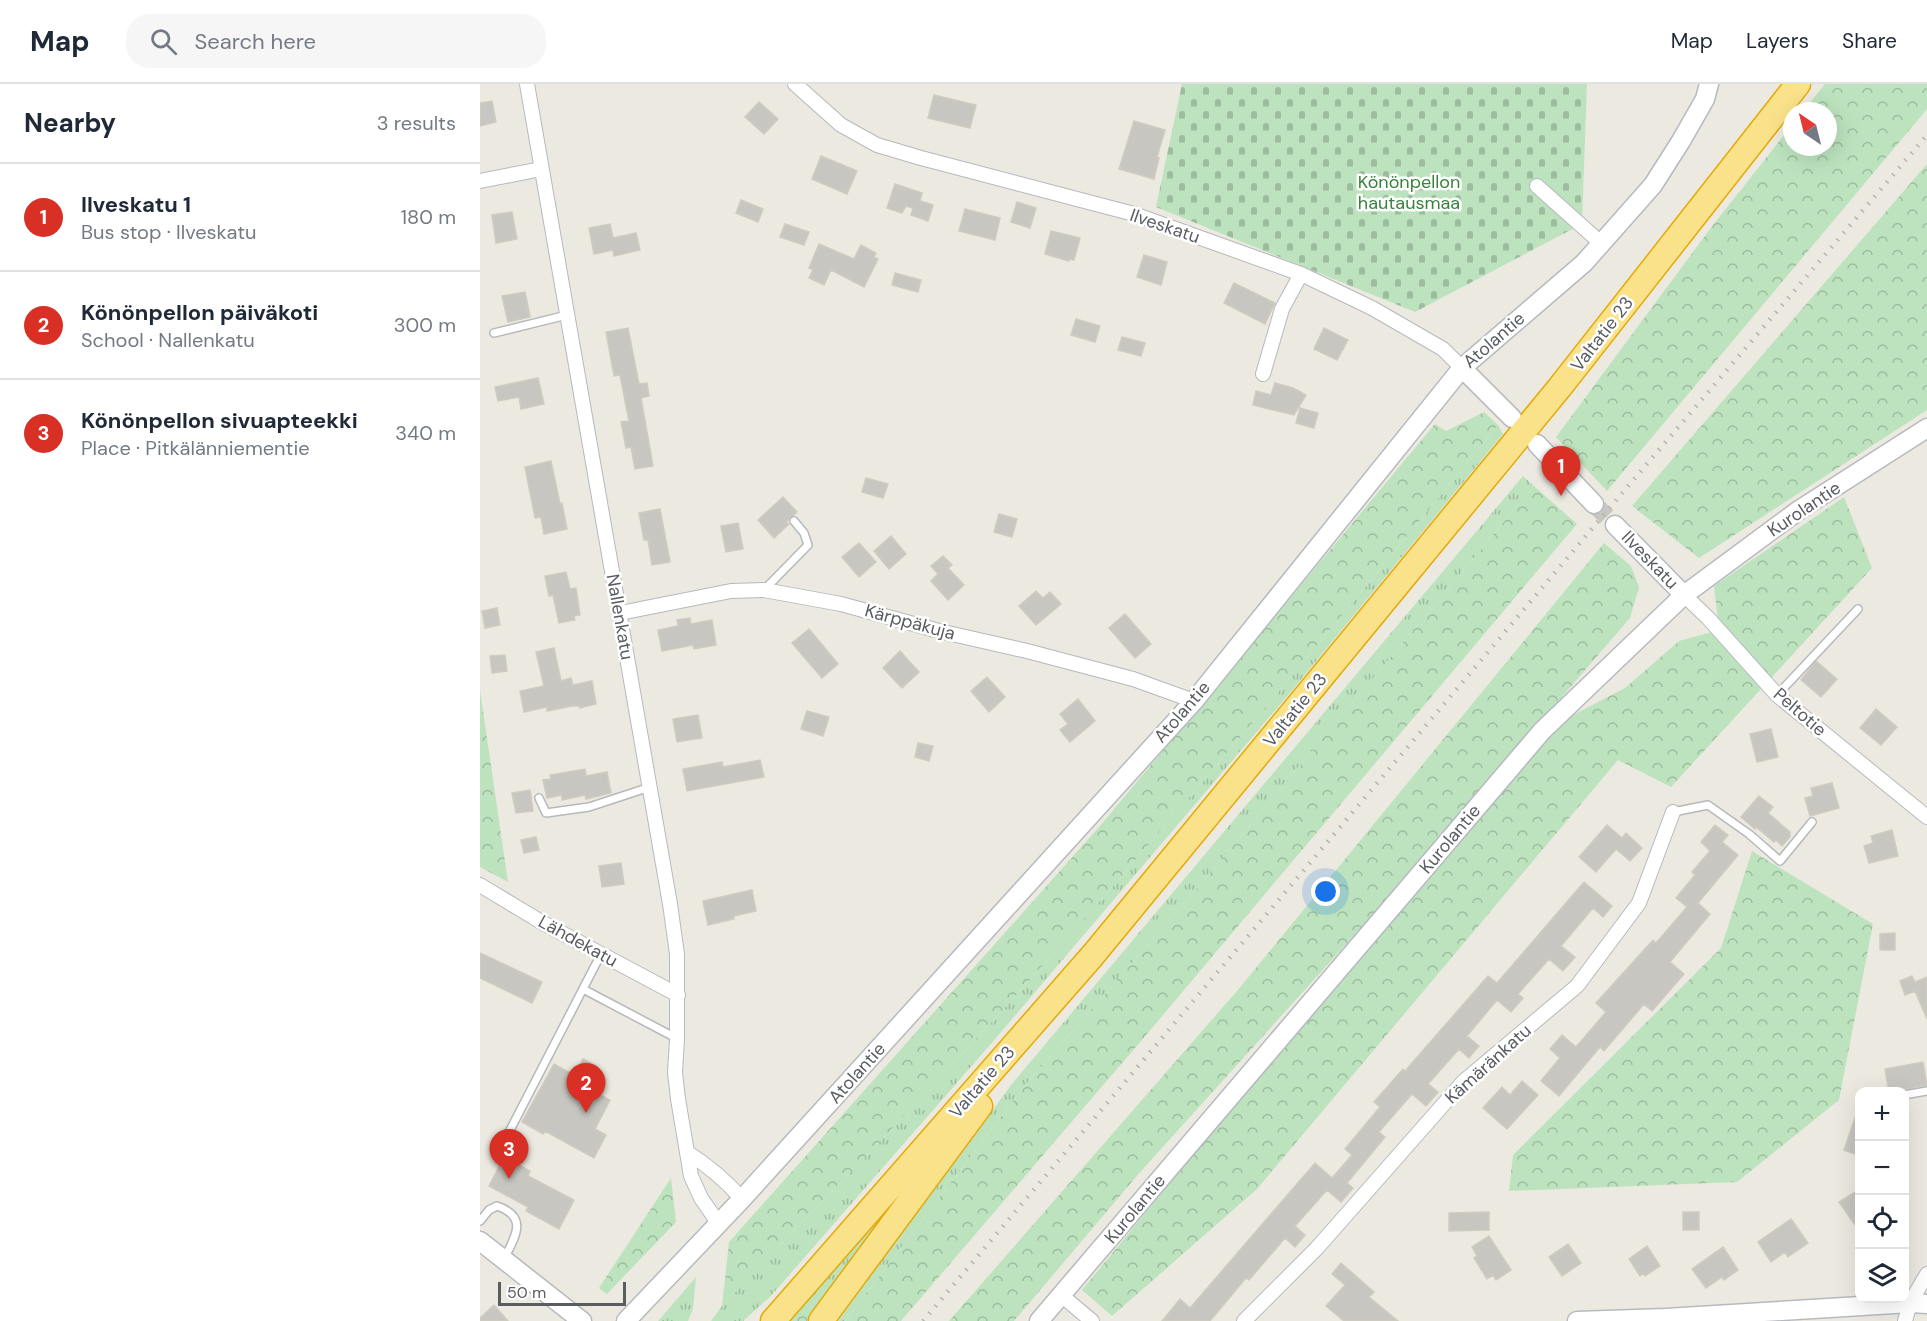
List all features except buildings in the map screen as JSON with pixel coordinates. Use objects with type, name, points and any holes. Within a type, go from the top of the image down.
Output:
[{"type":"highway","name":"Valtatie 23","points":[[773,1321],[1093,955],[1560,387],[1798,84]]},
{"type":"highway","points":[[821,1321],[1093,955]]},
{"type":"street","name":"Nallenkatu","points":[[527,84],[677,954],[675,1072],[690,1176],[701,1198],[719,1224]]},
{"type":"street","name":"Ilveskatu","points":[[795,84],[842,125],[878,145],[921,159],[1134,214],[1301,274],[1372,308],[1443,349],[1512,418]]},
{"type":"street","name":"Atolantie","points":[[626,1321],[742,1199],[1194,701],[1462,368],[1584,263],[1602,244],[1653,185],[1681,141],[1704,99],[1709,84]]},
{"type":"street","points":[[480,182],[541,169]]},
{"type":"street","points":[[1537,186],[1602,244]]},
{"type":"street","points":[[1263,374],[1282,309],[1301,274]]},
{"type":"street","name":"Kurolantie","points":[[1039,1321],[1542,731],[1684,595],[1799,510],[1927,428]]},
{"type":"street","points":[[1537,444],[1594,504]]},
{"type":"street","name":"Ilveskatu","points":[[1616,525],[1684,595]]},
{"type":"street","name":"Kärppäkuja","points":[[620,613],[730,591],[764,590],[841,604],[939,631],[1038,654],[1133,679],[1194,701]]},
{"type":"street","name":"Peltotie","points":[[1684,595],[1777,694],[1926,815]]},
{"type":"street","name":"Kämäränkatu","points":[[1244,1321],[1317,1248],[1464,1081],[1577,986],[1639,903],[1673,812]]},
{"type":"street","name":"Lähdekatu","points":[[480,885],[543,923],[678,995]]},
{"type":"street","points":[[688,1153],[707,1164],[742,1199]]},
{"type":"street","points":[[480,1241],[582,1321]]},
{"type":"street","points":[[1905,1321],[1918,1303],[1927,1274]]},
{"type":"street","points":[[1061,1295],[1092,1321]]},
{"type":"street","points":[[1577,1321],[1667,1319],[1918,1303]]},
{"type":"lane","points":[[494,333],[567,315]]},
{"type":"lane","points":[[764,590],[808,545],[804,533],[794,521]]},
{"type":"lane","points":[[1777,694],[1858,609]]},
{"type":"lane","points":[[539,798],[546,813],[589,807],[650,787]]},
{"type":"lane","points":[[1673,812],[1708,805],[1749,834],[1780,861],[1812,822]]},
{"type":"lane","points":[[507,1136],[601,954]]},
{"type":"lane","points":[[583,989],[677,1039]]},
{"type":"lane","points":[[1909,1094],[1927,1091]]},
{"type":"lane","points":[[480,1221],[489,1210],[497,1206],[507,1209],[516,1219],[518,1226],[516,1236],[504,1259]]},
{"type":"green space","name":"Könönpellon hautausmaa","points":[[1182,84],[1587,84],[1582,224],[1415,312],[1156,207]]},
{"type":"green space","points":[[1825,84],[1927,84],[1927,109],[1607,491],[1556,437],[1713,225],[1783,136],[1783,156],[1837,156],[1837,102],[1810,102]]},
{"type":"green space","points":[[1927,164],[1927,410],[1699,558],[1632,506]]},
{"type":"green space","points":[[1484,412],[1498,425],[1190,797],[964,1052],[722,1306],[729,1242],[1100,826],[1435,424],[1446,431]]},
{"type":"green space","points":[[1498,425],[1503,434],[1284,700],[996,1038],[770,1297],[743,1321],[711,1321],[722,1306],[930,1089],[1063,943],[1252,723]]},
{"type":"green space","points":[[1523,476],[1534,486],[1198,887],[1023,1088],[845,1321],[838,1321],[1011,1085]]},
{"type":"green space","points":[[1534,486],[1577,524],[1147,1034],[901,1321],[845,1321],[1023,1088],[1198,887]]},
{"type":"green space","points":[[1844,497],[1872,568],[1671,787],[1618,760],[1257,1189],[1112,1316],[1082,1290],[1542,731],[1625,688],[1679,641],[1719,630],[1714,586]]},
{"type":"green space","points":[[1604,543],[1631,566],[1639,587],[1630,618],[1414,869],[1142,1170],[1014,1321],[949,1321],[1237,991]]},
{"type":"green space","points":[[480,690],[508,882],[480,867]]},
{"type":"green space","points":[[1752,851],[1873,924],[1839,1100],[1737,1182],[1509,1191],[1513,1155],[1721,948]]},
{"type":"green space","points":[[924,1166],[814,1311],[804,1303]]},
{"type":"green space","points":[[671,1178],[676,1222],[607,1294],[599,1288]]},
{"type":"green space","points":[[696,1277],[693,1309],[688,1321],[658,1321]]},
{"type":"green space","points":[[804,1303],[814,1311],[807,1321],[788,1321]]},
{"type":"tunnel","points":[[1594,504],[1615,525]]},
{"type":"railway","points":[[923,1321],[1927,135]]},
{"type":"place","name":"Ilveskatu 1","points":[[1561,496]]},
{"type":"place","name":"Könönpellon päiväkoti","points":[[586,1113]]},
{"type":"place","name":"Könönpellon sivuapteekki","points":[[509,1179]]}]
